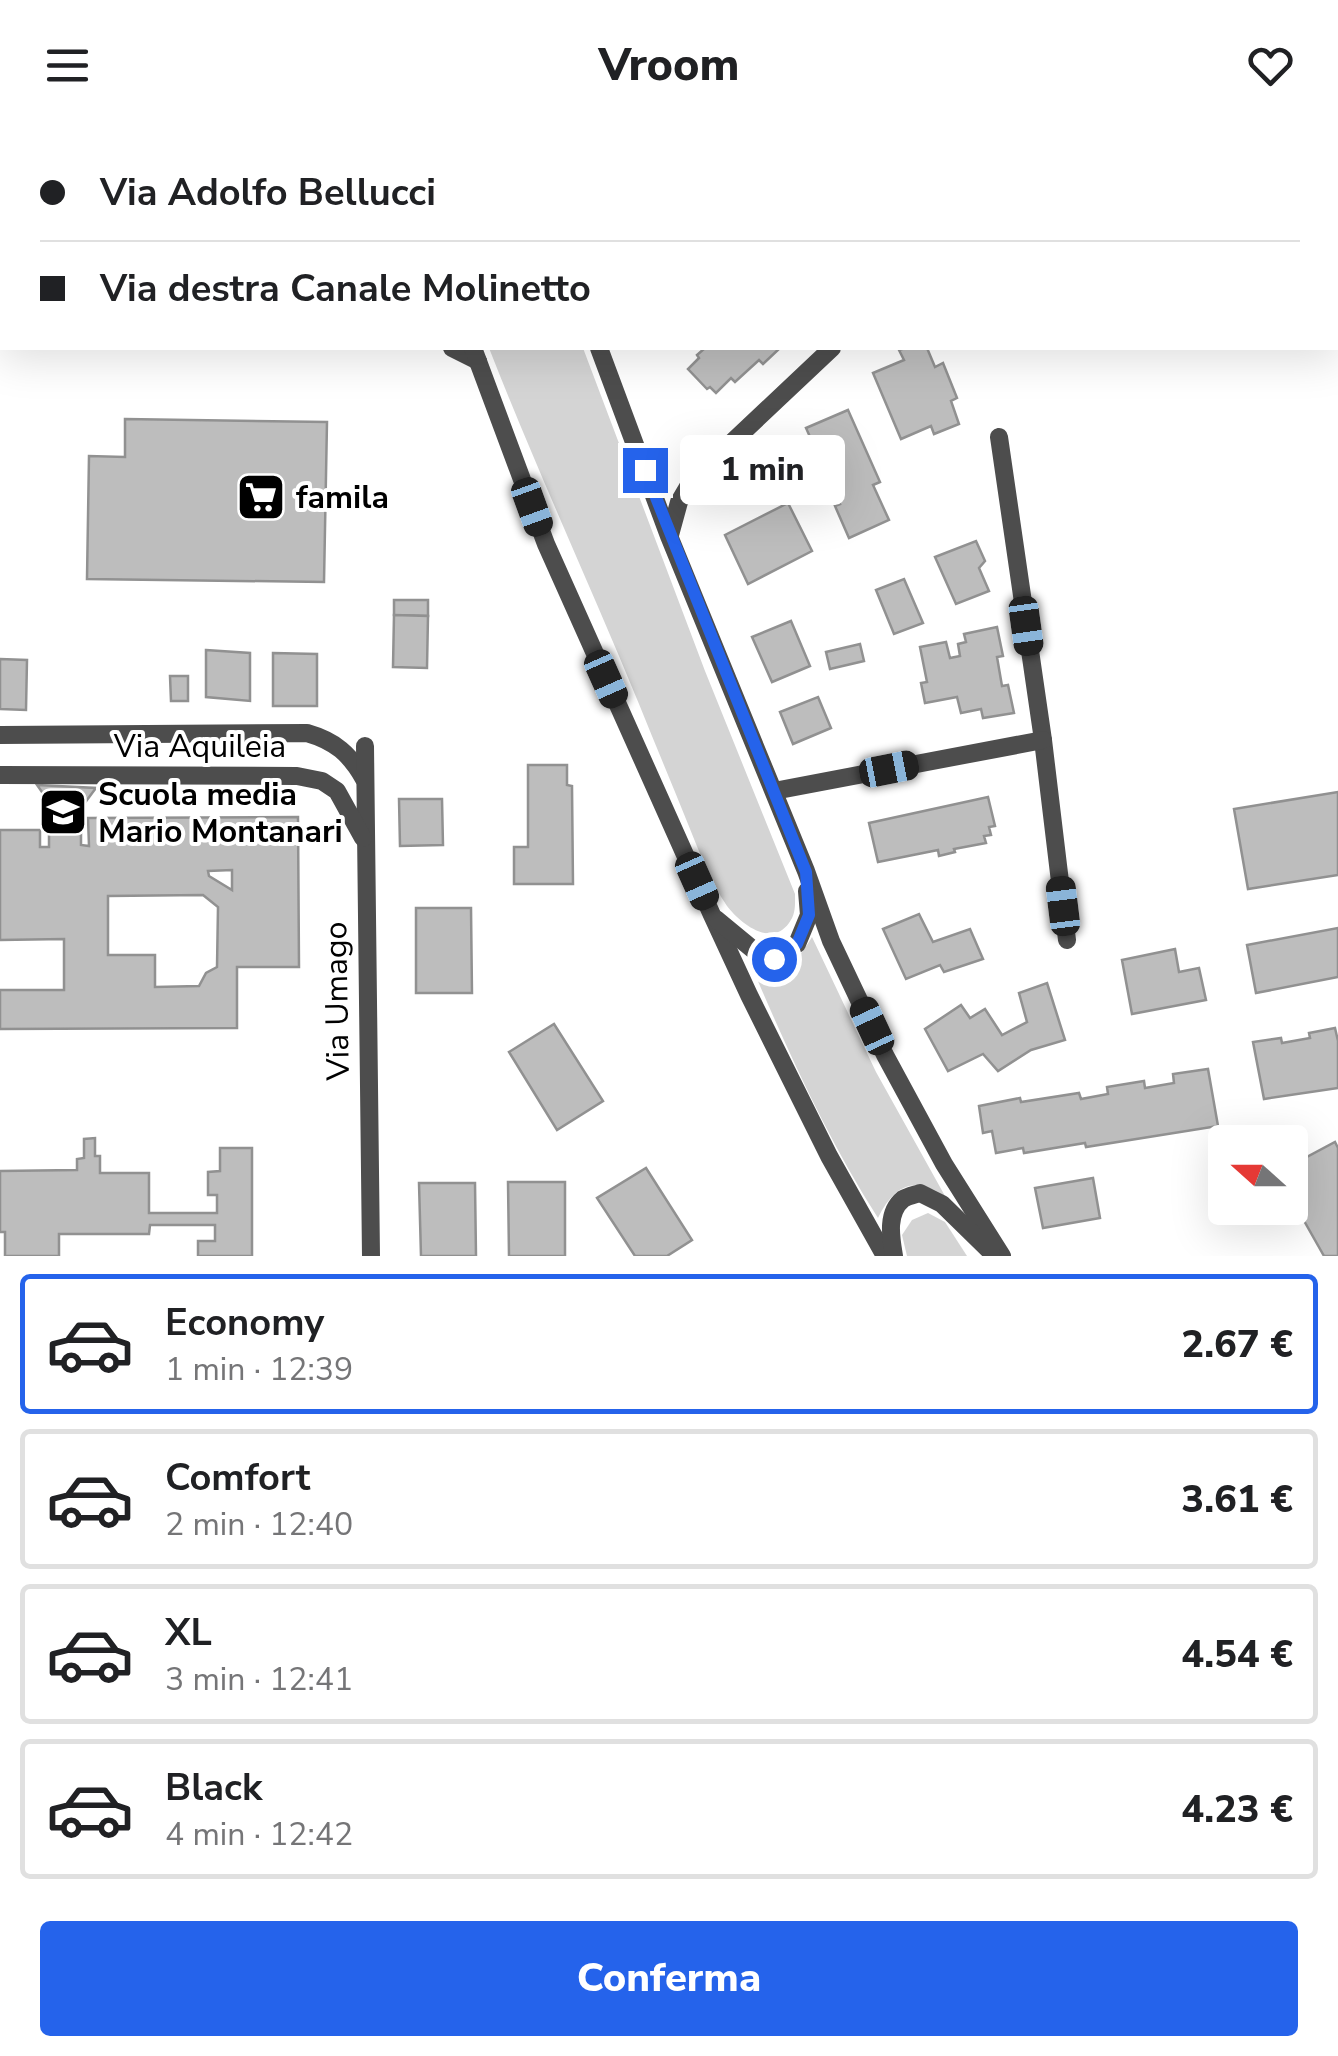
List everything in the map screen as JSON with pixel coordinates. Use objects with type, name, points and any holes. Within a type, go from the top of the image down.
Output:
[{"type":"street","points":[[600,350],[831,941],[885,1055],[998,1256]]},
{"type":"street","points":[[670,536],[678,502],[692,480],[830,350]]},
{"type":"street","points":[[476,354],[546,544],[712,915],[829,1156],[885,1256]]},
{"type":"street","points":[[1000,438],[1067,940]]},
{"type":"street","name":"Via Aquileia","points":[[0,735],[307,733],[340,748],[365,779]]},
{"type":"street","points":[[774,792],[1043,740]]},
{"type":"street","name":"Via Umago","points":[[364,746],[371,1256]]},
{"type":"street","name":"Via Aquileia","points":[[0,775],[297,776],[322,780],[337,791],[365,842]]},
{"type":"street","points":[[712,915],[756,952],[774,959],[797,944],[809,915],[806,872]]},
{"type":"street","points":[[894,1256],[890,1231],[893,1216],[902,1200],[920,1193],[942,1204],[998,1256]]},
{"type":"shaded area","points":[[490,350],[584,350],[705,671],[795,894],[793,916],[782,930],[765,933],[740,919],[727,906],[710,876]]},
{"type":"shaded area","points":[[812,937],[876,1072],[945,1196],[923,1186],[906,1187],[891,1198],[878,1218],[824,1124],[748,958],[769,967],[786,966]]},
{"type":"shaded area","points":[[928,1213],[945,1222],[967,1256],[907,1256],[902,1235],[912,1220]]},
{"type":"building","points":[[703,350],[778,350],[763,364],[759,360],[735,382],[731,378],[716,393],[688,369],[699,358],[697,355]]},
{"type":"building","points":[[899,350],[928,350],[935,367],[943,363],[957,398],[951,401],[959,424],[934,434],[931,426],[901,439],[873,373],[904,360]]},
{"type":"building","points":[[848,410],[880,482],[873,485],[889,520],[849,538],[835,506],[840,504],[806,428]]},
{"type":"building","points":[[125,419],[327,422],[324,582],[87,579],[89,456],[125,457]]},
{"type":"building","points":[[788,503],[812,551],[748,584],[725,535]]},
{"type":"building","points":[[976,541],[985,561],[979,568],[989,591],[956,604],[935,557]]},
{"type":"building","points":[[904,579],[923,623],[894,634],[876,590]]},
{"type":"building","points":[[394,600],[428,600],[428,616],[394,615]]},
{"type":"building","points":[[394,615],[428,616],[427,668],[393,667]]},
{"type":"building","points":[[791,621],[810,666],[772,682],[752,637]]},
{"type":"building","points":[[997,627],[1003,656],[997,657],[1002,686],[1008,685],[1014,713],[983,718],[981,709],[961,713],[957,697],[925,703],[921,683],[927,682],[920,647],[946,642],[950,658],[960,656],[958,644],[966,642],[964,634]]},
{"type":"building","points":[[860,644],[864,661],[830,669],[826,652]]},
{"type":"building","points":[[206,650],[250,653],[250,701],[206,697]]},
{"type":"building","points":[[273,653],[317,654],[317,706],[273,706]]},
{"type":"building","points":[[0,659],[27,660],[26,710],[0,709]]},
{"type":"building","points":[[170,676],[188,676],[188,701],[171,701]]},
{"type":"building","points":[[818,697],[831,728],[793,744],[780,712]]},
{"type":"building","points":[[528,765],[567,765],[567,785],[572,786],[573,884],[514,884],[514,847],[528,847]]},
{"type":"building","points":[[37,785],[96,788],[81,808],[81,845],[89,846],[88,818],[298,817],[299,967],[237,967],[237,1028],[0,1029],[0,990],[64,990],[64,939],[0,940],[0,830],[40,830],[40,847],[49,847],[49,802]],"holes":[[[232,870],[232,890],[209,876],[208,871]],[[203,895],[218,907],[217,967],[206,973],[199,986],[155,987],[155,955],[108,955],[108,896]]]},
{"type":"building","points":[[1338,792],[1338,875],[1248,889],[1234,809]]},
{"type":"building","points":[[988,797],[995,826],[989,827],[991,835],[984,836],[986,843],[939,856],[938,850],[878,862],[869,823]]},
{"type":"building","points":[[399,799],[442,799],[443,845],[400,846]]},
{"type":"building","points":[[416,908],[471,908],[472,993],[416,993]]},
{"type":"building","points":[[919,914],[933,942],[970,929],[983,959],[944,972],[940,965],[906,979],[883,929]]},
{"type":"building","points":[[1338,928],[1338,977],[1256,993],[1247,945]]},
{"type":"building","points":[[1175,949],[1179,972],[1199,968],[1206,1000],[1132,1014],[1122,960]]},
{"type":"building","points":[[1047,983],[1065,1040],[1031,1050],[998,1071],[983,1054],[948,1071],[925,1029],[961,1005],[970,1018],[985,1009],[1002,1035],[1027,1022],[1019,993]]},
{"type":"building","points":[[554,1024],[603,1101],[557,1130],[509,1052]]},
{"type":"building","points":[[1335,1028],[1338,1088],[1264,1099],[1253,1042],[1281,1038],[1282,1043]]},
{"type":"building","points":[[1208,1069],[1218,1125],[1024,1153],[1023,1148],[996,1153],[992,1131],[983,1133],[979,1106],[1079,1093],[1081,1099],[1108,1094],[1107,1087],[1144,1081],[1145,1088],[1174,1083],[1173,1074]]},
{"type":"building","points":[[95,1138],[100,1173],[149,1173],[149,1213],[217,1213],[217,1195],[208,1195],[208,1172],[220,1171],[220,1148],[252,1148],[252,1256],[198,1256],[198,1241],[215,1241],[215,1225],[150,1225],[149,1234],[59,1234],[59,1256],[5,1256],[5,1232],[0,1232],[0,1171],[77,1170],[77,1159],[84,1158],[84,1139]]},
{"type":"building","points":[[1335,1142],[1338,1148],[1338,1256],[1324,1256],[1306,1225],[1308,1156]]},
{"type":"building","points":[[646,1168],[692,1240],[667,1256],[635,1256],[597,1198]]},
{"type":"building","points":[[1093,1178],[1100,1218],[1043,1228],[1035,1188]]},
{"type":"building","points":[[508,1182],[565,1182],[565,1256],[509,1256]]},
{"type":"building","points":[[419,1183],[475,1183],[476,1256],[421,1256]]},
{"type":"place","name":"famila","points":[[261,497]]},
{"type":"place","name":"Scuola media Mario Montanari","points":[[63,812]]},
{"type":"route","points":[[645,470],[806,872],[809,915],[797,944],[774,959]]}]
